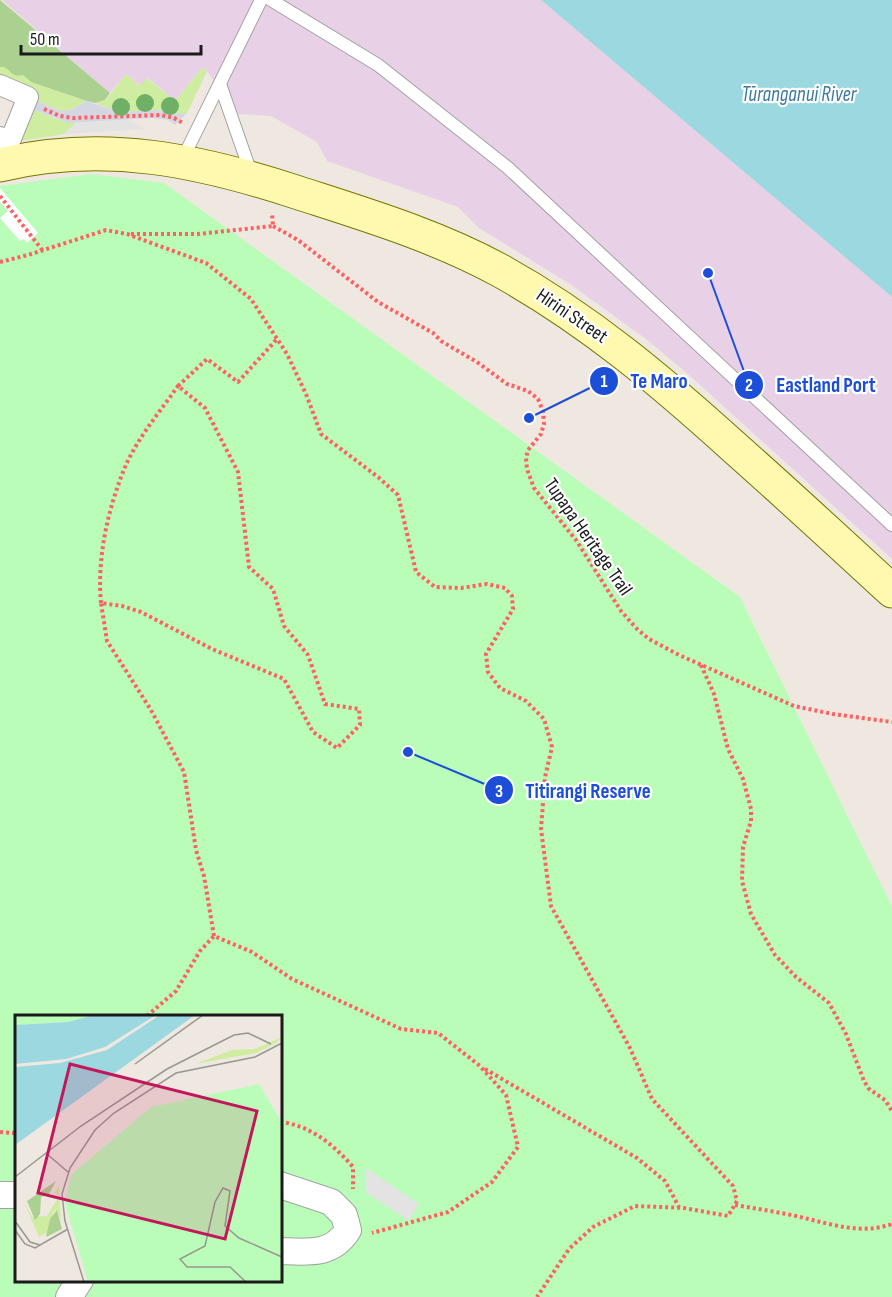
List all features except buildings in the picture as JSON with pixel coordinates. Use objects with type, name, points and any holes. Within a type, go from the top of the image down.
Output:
[{"type":"main road","name":"Hirini Street","points":[[0,165],[51,155],[93,152],[182,161],[263,181],[373,217],[454,249],[498,270],[569,312],[642,366],[892,591]]},
{"type":"street","points":[[0,86],[28,97],[10,141],[0,136]]},
{"type":"street","points":[[282,1186],[331,1202],[349,1204],[348,1230],[341,1241],[326,1250],[282,1251]]},
{"type":"street","points":[[69,1297],[79,1282]]},
{"type":"lane","points":[[182,161],[261,0]]},
{"type":"lane","points":[[271,0],[378,65],[507,167],[892,525]]},
{"type":"lane","points":[[220,84],[243,153],[263,181]]},
{"type":"path","points":[[39,107],[66,117],[151,114],[168,116],[196,131]]},
{"type":"path","points":[[127,234],[198,234],[273,226],[263,181]]},
{"type":"path","points":[[0,196],[43,250]]},
{"type":"path","name":"Tupapa Heritage Trail","points":[[273,226],[298,240],[378,302],[433,333],[441,341],[477,362],[507,384],[528,391],[534,396],[540,403],[545,418],[541,434],[528,450],[526,458],[527,470],[534,488],[576,540],[629,621],[649,639],[794,706],[892,722]]},
{"type":"path","points":[[0,262],[106,230],[127,234],[206,263],[251,299],[278,339],[306,394],[321,434],[398,495],[416,572],[435,587],[461,588],[487,584],[505,588],[512,596],[513,609],[486,654],[488,672],[500,688],[526,701],[544,719],[552,747],[545,777],[541,829],[551,906],[630,1048],[652,1099],[733,1186],[737,1202],[728,1215],[680,1208],[635,1206],[593,1227],[569,1249],[537,1297]]},
{"type":"path","points":[[214,936],[204,876],[196,850],[184,772],[152,710],[107,641],[99,578],[105,532],[124,471],[141,440],[178,386],[207,359],[238,382],[278,339]]},
{"type":"path","points":[[101,603],[141,612],[213,649],[284,679],[313,732],[337,748],[360,725],[359,709],[325,704],[308,655],[284,626],[273,589],[249,567],[238,472],[205,408],[178,386]]},
{"type":"path","points":[[701,665],[714,694],[728,748],[743,779],[751,809],[752,821],[743,847],[742,873],[744,893],[751,914],[775,955],[796,977],[829,1003],[846,1034],[864,1081],[869,1089],[885,1100],[892,1111]]},
{"type":"path","points":[[214,936],[252,952],[292,979],[401,1029],[438,1033],[480,1066],[637,1158],[664,1181],[680,1208]]},
{"type":"path","points":[[149,1015],[176,991],[200,951],[214,936]]},
{"type":"path","points":[[368,1234],[448,1212],[492,1182],[518,1147],[506,1095],[480,1066]]},
{"type":"path","points":[[282,1122],[294,1123],[311,1131],[338,1150],[353,1167],[349,1204]]},
{"type":"path","points":[[0,1132],[15,1132]]},
{"type":"path","points":[[735,1205],[845,1227],[867,1229],[892,1224]]},
{"type":"shaded area","points":[[2,0],[541,0],[892,297],[892,559],[688,374],[646,339],[570,284],[479,228],[458,207],[327,161],[317,142],[271,116],[238,114],[207,71],[202,68],[175,101],[148,78],[140,86],[126,74],[110,93]]},
{"type":"shaded area","points":[[28,97],[60,111],[71,110],[87,101],[118,112],[158,110],[179,114],[187,113],[175,125],[169,120],[152,118],[68,123],[24,106]]},
{"type":"shaded area","points":[[128,120],[146,129],[63,134],[76,123]]},
{"type":"shaded area","points":[[366,1168],[419,1204],[409,1221],[365,1192]]},
{"type":"green space","points":[[0,0],[110,93],[105,100],[95,103],[87,101],[31,82],[23,75],[15,75],[4,67],[0,67]]},
{"type":"green space","points":[[0,67],[4,67],[15,75],[23,75],[31,82],[87,101],[71,110],[60,111],[0,85]]},
{"type":"green space","points":[[202,68],[207,71],[187,113],[179,114],[158,110],[118,112],[95,103],[106,100],[126,74],[139,86],[147,78],[175,101]]},
{"type":"green space","points":[[24,106],[59,120],[76,123],[65,134],[20,141]]},
{"type":"green space","points":[[91,174],[164,183],[740,597],[892,907],[892,1297],[0,1297],[0,186]]},
{"type":"water","name":"Tūranganui River","points":[[541,0],[892,0],[892,297]]},
{"type":"pier","points":[[0,188],[38,233],[27,243],[24,239],[20,241],[0,218],[8,211],[0,202]]},
{"type":"place","name":"Eastland Port","points":[[708,273]]},
{"type":"place","name":"Te Maro","points":[[529,418]]},
{"type":"place","name":"Titirangi Reserve","points":[[408,752]]}]
